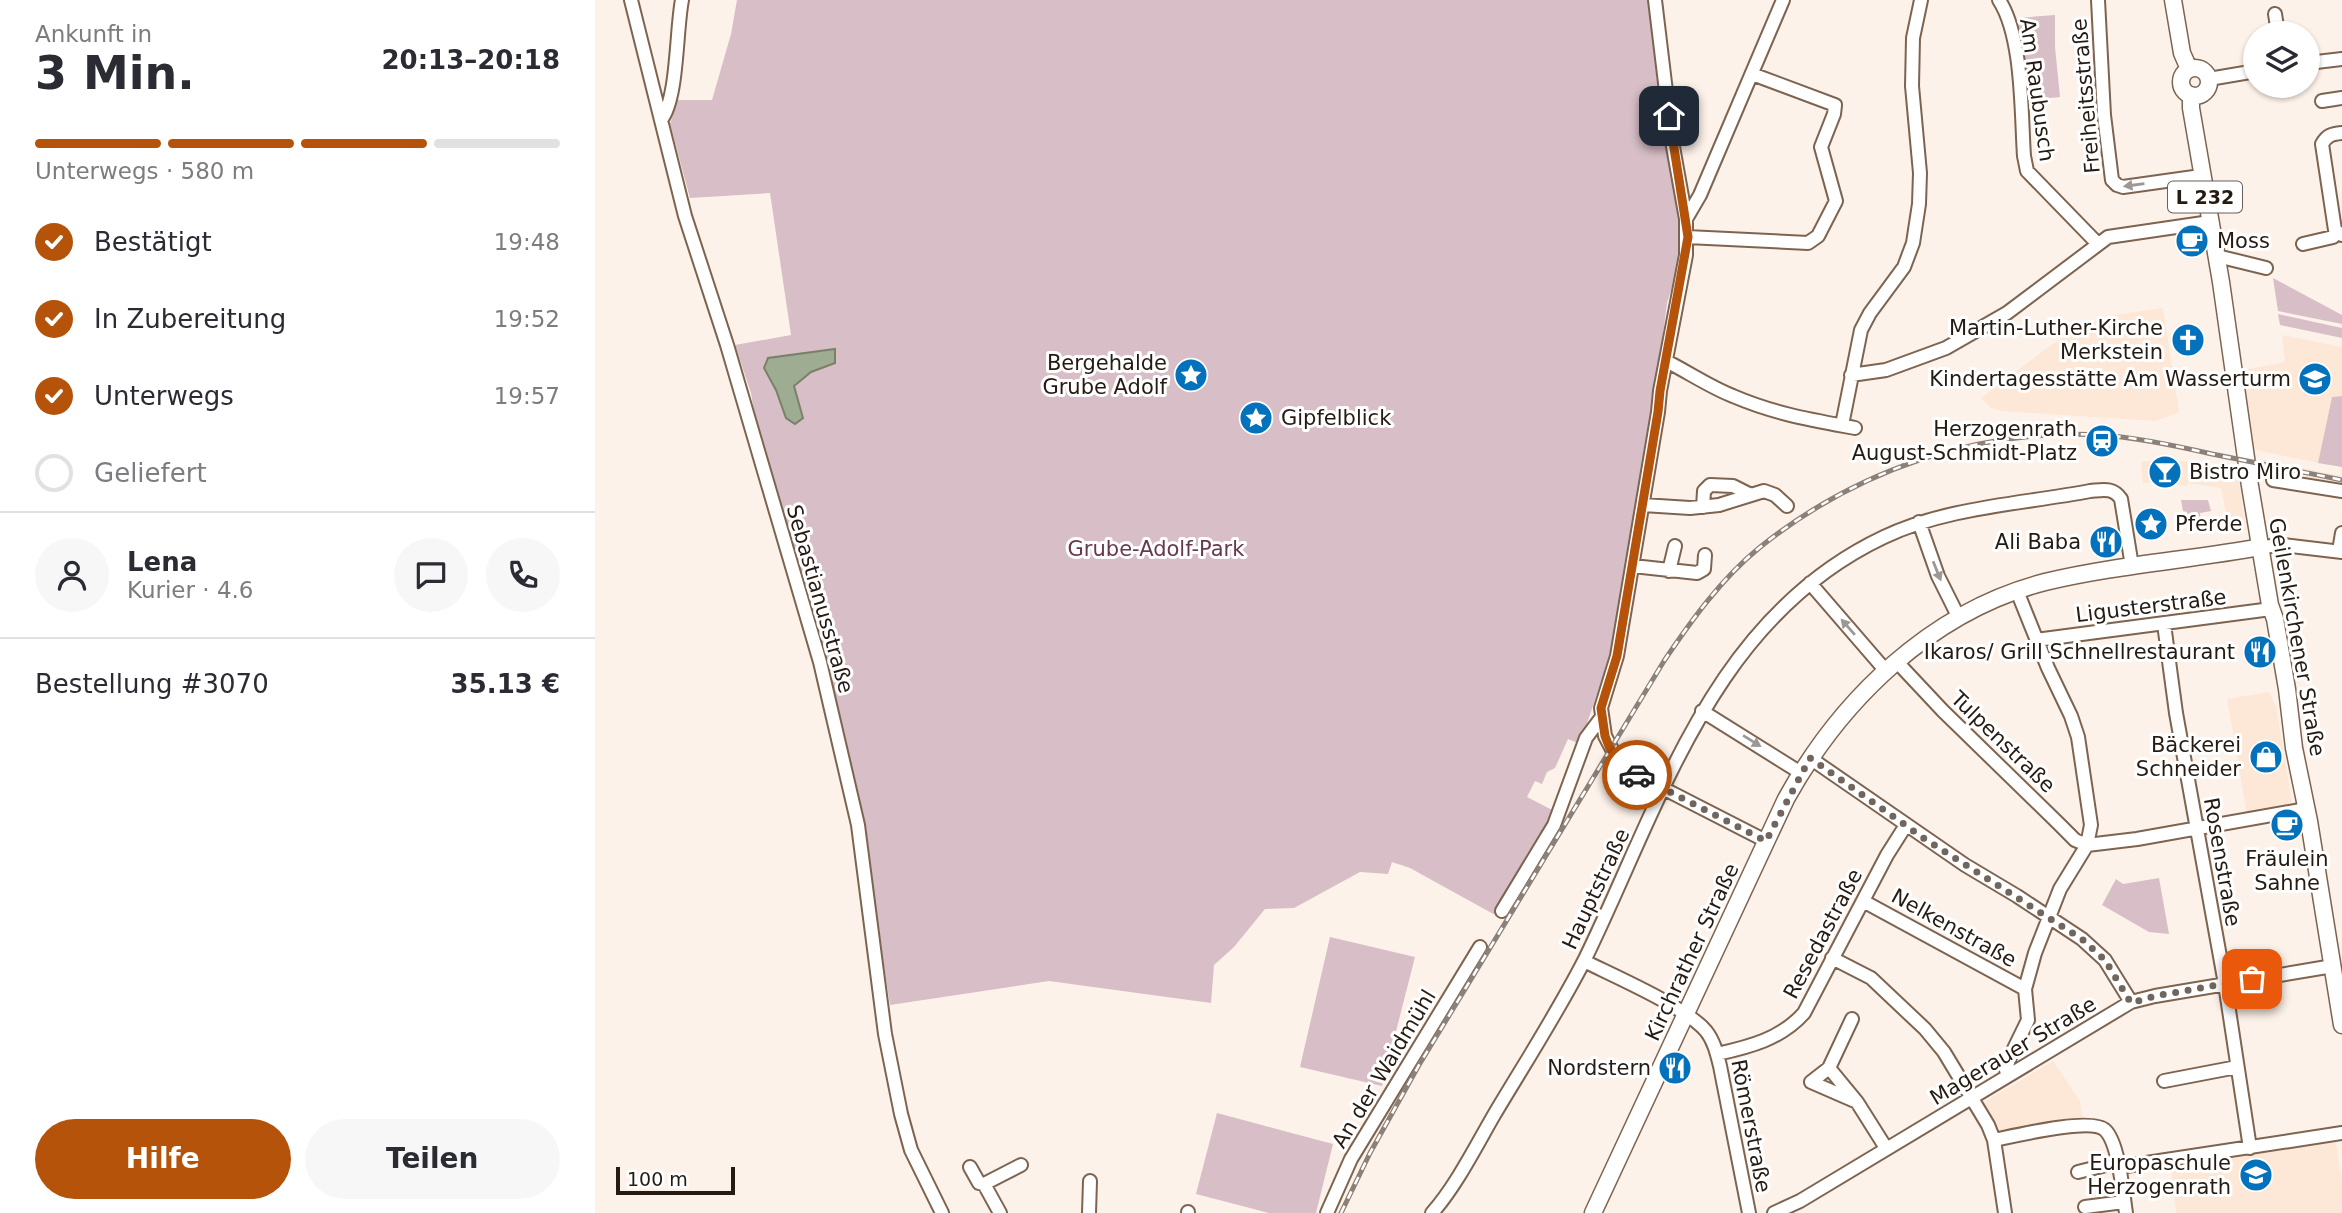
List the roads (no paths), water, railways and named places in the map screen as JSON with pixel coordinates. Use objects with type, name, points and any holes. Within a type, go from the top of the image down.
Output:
[{"type":"main road","name":"L 232","points":[[2173,0],[2182,53],[2189,69],[2183,75],[2181,83],[2190,95]]},
{"type":"main road","points":[[2189,69],[2201,69],[2209,79],[2204,93],[2190,95]]},
{"type":"main road","name":"Geilenkirchener Straße","points":[[2190,95],[2260,547],[2275,619],[2289,717],[2342,1019]]},
{"type":"main road","name":"Kirchrather Straße","points":[[1593,1213],[1760,859],[1766,841],[1810,758],[1852,703],[1891,666],[1959,618],[2017,591],[2087,573],[2260,547]]},
{"type":"street","name":"Sebastianusstraße","points":[[631,0],[685,216],[727,345],[820,662],[858,825],[885,1034],[901,1114],[915,1158],[941,1213]]},
{"type":"street","points":[[661,120],[666,114],[672,82],[682,0]]},
{"type":"street","points":[[1655,0],[1672,141],[1688,237],[1617,656],[1603,698],[1601,718],[1605,736],[1616,757],[1639,776],[1766,841]]},
{"type":"street","points":[[1686,219],[1700,195],[1783,0]]},
{"type":"street","points":[[1666,360],[1734,397],[1800,418],[1849,426],[1851,374],[1861,330],[1870,313],[1904,267],[1913,243],[1920,173],[1915,137],[1913,38],[1921,0]]},
{"type":"street","name":"Am Raubusch","points":[[1999,0],[2007,12],[2015,45],[2027,171],[2097,243]]},
{"type":"street","name":"Freiheitsstraße","points":[[2098,0],[2099,62],[2112,180],[2123,187],[2201,176]]},
{"type":"street","points":[[2275,14],[2276,21]]},
{"type":"street","points":[[2320,62],[2342,59]]},
{"type":"street","points":[[2209,79],[2243,73]]},
{"type":"street","points":[[1688,237],[1808,243],[1818,236],[1836,201],[1822,147],[1835,105],[1752,74]]},
{"type":"street","points":[[2322,101],[2342,98]]},
{"type":"street","points":[[2303,244],[2340,234],[2328,189],[2322,144],[2331,134],[2342,133]]},
{"type":"street","points":[[1851,374],[1886,370],[1945,348],[2007,313],[2108,237],[2210,222]]},
{"type":"street","points":[[2217,256],[2266,268]]},
{"type":"street","points":[[2273,480],[2342,491]]},
{"type":"street","points":[[1703,507],[1705,491],[1710,485],[1733,486],[1751,495]]},
{"type":"street","name":"Hauptstraße","points":[[1432,1213],[1491,1121],[1584,961],[1685,741],[1702,711],[1733,663],[1756,635],[1810,583],[1835,563],[1883,537],[1919,522],[2109,489],[2116,492],[2121,499],[2132,566]]},
{"type":"street","points":[[1643,505],[1677,509],[1703,507],[1770,492],[1787,506]]},
{"type":"street","points":[[1919,522],[1938,576],[1959,618]]},
{"type":"street","points":[[2260,547],[2283,545],[2340,552],[2342,533]]},
{"type":"street","points":[[1669,571],[1675,546]]},
{"type":"street","points":[[1633,566],[1701,572],[1704,569],[1705,555]]},
{"type":"street","name":"Tulpenstraße","points":[[1810,583],[1891,666],[2058,824],[2075,840],[2087,845]]},
{"type":"street","points":[[2008,1076],[2006,1070],[2009,1059],[2028,1020],[2025,989],[2035,953],[2060,889],[2087,845],[2091,825],[2078,737],[2017,591]]},
{"type":"street","name":"Ligusterstraße","points":[[2036,640],[2271,609]]},
{"type":"street","name":"Rosenstraße","points":[[2164,624],[2176,713],[2225,984],[2250,1148]]},
{"type":"street","points":[[1702,711],[1801,773]]},
{"type":"street","points":[[1502,911],[1554,825],[1586,738],[1601,718]]},
{"type":"street","points":[[1810,758],[1906,825],[2082,939],[2105,960],[2131,1003]]},
{"type":"street","points":[[2087,845],[2306,809]]},
{"type":"street","name":"Resedastraße","points":[[1717,1054],[1750,1047],[1794,1024],[1811,1001],[1906,825]]},
{"type":"street","name":"Nelkenstraße","points":[[1863,901],[2025,989]]},
{"type":"street","name":"An der Waidmühl","points":[[1327,1213],[1350,1159],[1480,947]]},
{"type":"street","points":[[1832,958],[1871,978],[1925,1029],[1944,1052],[1994,1140],[2005,1213]]},
{"type":"street","name":"Römerstraße","points":[[1584,961],[1687,1015],[1705,1030],[1717,1054],[1748,1213]]},
{"type":"street","name":"Magerauer Straße","points":[[1774,1213],[1800,1201],[2131,1003],[2155,996],[2333,966]]},
{"type":"street","points":[[1852,1019],[1829,1068],[1811,1082],[1857,1102]]},
{"type":"street","points":[[2164,1081],[2237,1067]]},
{"type":"street","points":[[1829,1068],[1857,1102],[1886,1149]]},
{"type":"street","points":[[1994,1140],[2093,1125],[2107,1132],[2119,1165],[2125,1207],[2085,1207]]},
{"type":"street","points":[[2078,1172],[2342,1133]]},
{"type":"street","points":[[984,1184],[1021,1165]]},
{"type":"street","points":[[970,1167],[979,1183],[984,1184],[1000,1213]]},
{"type":"street","points":[[1089,1213],[1090,1181]]},
{"type":"railway","points":[[1341,1213],[1370,1153],[1419,1065],[1664,661],[1696,616],[1732,573],[1759,548],[1797,520],[1836,496],[1921,460],[1965,447],[2056,435],[2103,435],[2145,440],[2342,480]]},
{"type":"place","name":"Moss","points":[[2192,241]]},
{"type":"place","name":"Martin-Luther-Kirche Merkstein","points":[[2188,340]]},
{"type":"place","name":"Bergehalde Grube Adolf","points":[[1191,375]]},
{"type":"place","name":"Kindertagesstätte Am Wasserturm","points":[[2315,379]]},
{"type":"place","name":"Gipfelblick","points":[[1256,418]]},
{"type":"place","name":"Herzogenrath August-Schmidt-Platz","points":[[2102,441]]},
{"type":"place","name":"Bistro Miro","points":[[2165,472]]},
{"type":"place","name":"Pferde","points":[[2151,524]]},
{"type":"place","name":"Ali Baba","points":[[2106,542]]},
{"type":"place","name":"Ikaros/ Grill Schnellrestaurant","points":[[2260,652]]},
{"type":"place","name":"Bäckerei Schneider","points":[[2266,757]]},
{"type":"place","name":"Fräulein Sahne","points":[[2287,825]]},
{"type":"place","name":"Nordstern","points":[[1675,1068]]},
{"type":"place","name":"Europaschule Herzogenrath","points":[[2256,1175]]},
{"type":"park label","name":"Grube-Adolf-Park","points":[[1156,549]]}]
